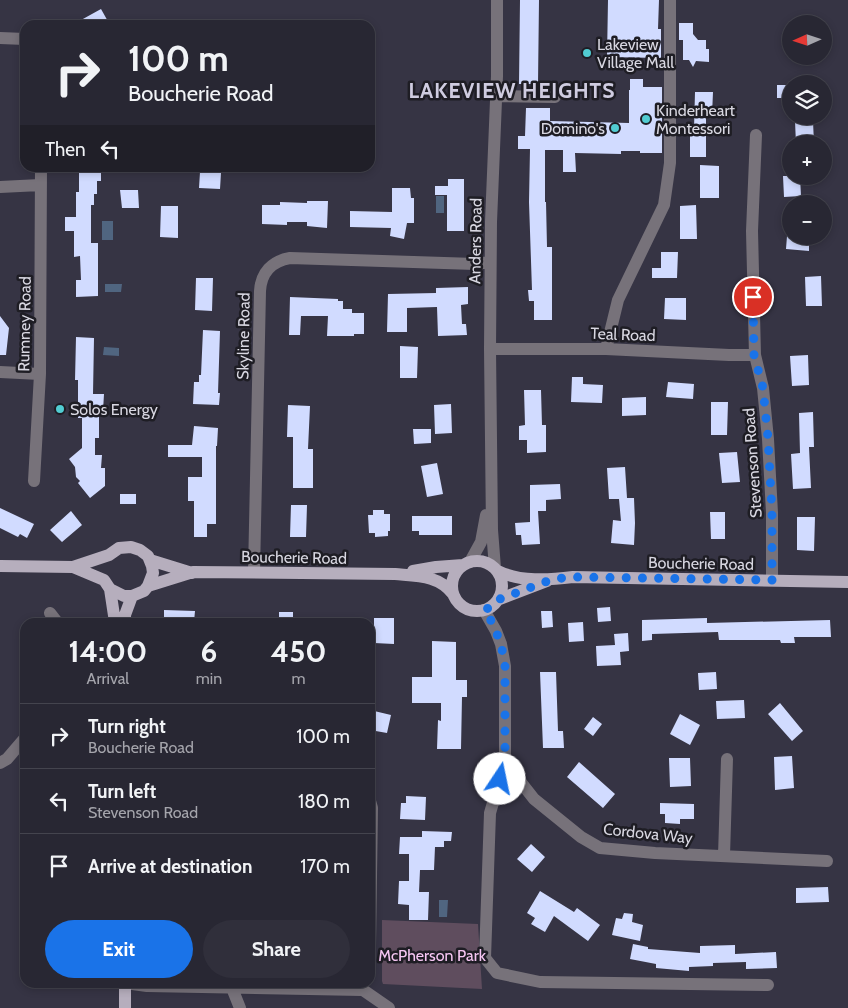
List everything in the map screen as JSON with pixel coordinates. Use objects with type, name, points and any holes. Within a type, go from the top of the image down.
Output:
[{"type":"main road","name":"Boucherie Road","points":[[0,566],[73,567],[109,555],[119,548],[131,547],[145,553],[150,560],[192,572],[424,576],[448,586],[453,594]]},
{"type":"main road","points":[[109,555],[103,568],[114,618]]},
{"type":"main road","points":[[148,586],[153,573],[150,560]]},
{"type":"main road","points":[[483,561],[497,569],[502,582],[502,593],[500,599],[493,606],[478,612],[465,608],[456,600],[453,594],[453,578],[457,571],[466,564],[483,561]]},
{"type":"main road","name":"Boucherie Road","points":[[395,574],[466,564]]},
{"type":"main road","name":"Boucherie Road","points":[[73,567],[107,584],[116,594],[124,596],[132,596],[144,591],[148,586],[192,572]]},
{"type":"main road","name":"Boucherie Road","points":[[497,569],[508,576],[553,579],[573,577],[848,582]]},
{"type":"main road","name":"Boucherie Road","points":[[500,599],[553,579]]},
{"type":"main road","points":[[125,618],[132,596]]},
{"type":"main road","points":[[125,988],[125,1008]]},
{"type":"street","name":"Anders Road","points":[[497,0],[497,96],[490,262],[492,530],[497,569]]},
{"type":"street","points":[[606,349],[618,300],[664,205],[670,164],[670,0]]},
{"type":"street","points":[[0,38],[20,39]]},
{"type":"street","points":[[497,96],[555,96]]},
{"type":"street","name":"Stevenson Road","points":[[756,135],[752,231],[754,355],[763,388],[768,438],[772,512],[772,580]]},
{"type":"street","name":"Rumney Road","points":[[34,481],[40,374],[41,172]]},
{"type":"street","points":[[0,187],[40,185]]},
{"type":"street","name":"Skyline Road","points":[[254,572],[260,291],[262,280],[267,270],[280,260],[290,258],[475,264],[490,262]]},
{"type":"street","name":"Teal Road","points":[[490,349],[606,349],[754,355]]},
{"type":"street","points":[[0,372],[40,374]]},
{"type":"street","name":"Anders Road","points":[[466,564],[481,542],[491,483]]},
{"type":"street","points":[[484,610],[492,622],[501,644],[505,666],[505,762],[490,813],[485,958],[497,973],[540,982],[768,986]]},
{"type":"street","points":[[0,763],[7,759],[20,744]]},
{"type":"street","points":[[724,856],[727,760]]},
{"type":"street","name":"Cordova Way","points":[[505,762],[534,799],[581,837],[600,848],[655,853],[827,861]]},
{"type":"street","points":[[232,988],[240,1008]]},
{"type":"street","points":[[367,988],[389,1008]]},
{"type":"green space","name":"McPherson Park","points":[[382,920],[478,924],[482,989],[383,984]]},
{"type":"water","points":[[436,196],[444,196],[444,213],[436,213]]},
{"type":"water","points":[[102,221],[113,221],[113,240],[102,240]]},
{"type":"water","points":[[105,284],[122,284],[121,292],[105,292]]},
{"type":"water","points":[[104,347],[119,348],[119,356],[103,355]]},
{"type":"water","points":[[439,900],[448,900],[447,917],[439,917]]},
{"type":"building","points":[[520,0],[539,0],[538,84],[519,84]]},
{"type":"building","points":[[608,0],[659,0],[658,29],[661,29],[661,58],[607,57]]},
{"type":"building","points":[[101,9],[107,20],[81,20]]},
{"type":"building","points":[[679,23],[693,23],[693,34],[698,40],[706,40],[706,49],[709,49],[709,62],[696,61],[693,67],[689,60],[683,60],[683,40],[679,40]]},
{"type":"building","points":[[630,79],[643,79],[643,87],[662,87],[662,153],[621,151],[621,154],[575,153],[576,172],[563,172],[563,150],[545,150],[547,247],[552,247],[552,320],[534,320],[534,301],[529,301],[528,290],[532,290],[529,202],[530,149],[518,149],[518,136],[525,136],[526,108],[550,108],[550,121],[629,123]]},
{"type":"building","points":[[777,85],[782,85],[782,98],[777,98]]},
{"type":"building","points":[[695,92],[713,92],[712,115],[706,114],[706,157],[690,157],[690,129],[694,129]]},
{"type":"building","points":[[795,125],[813,125],[814,135],[796,135]]},
{"type":"building","points":[[700,165],[719,166],[719,198],[700,198]]},
{"type":"building","points":[[79,172],[101,172],[101,181],[97,181],[97,194],[94,194],[94,205],[91,205],[91,243],[98,243],[98,296],[76,297],[76,280],[81,280],[80,256],[74,257],[74,231],[65,231],[65,217],[76,217],[76,192],[79,192]]},
{"type":"building","points":[[200,172],[221,173],[220,189],[199,188]]},
{"type":"building","points":[[448,179],[464,179],[464,231],[447,231],[447,195],[435,195],[435,186],[448,186]]},
{"type":"building","points":[[783,185],[800,185],[801,195],[784,195]]},
{"type":"building","points":[[392,188],[410,188],[411,198],[414,198],[414,223],[407,223],[404,239],[390,236],[391,228],[350,227],[350,211],[392,212]]},
{"type":"building","points":[[120,190],[138,190],[139,208],[122,208]]},
{"type":"building","points":[[307,201],[328,201],[327,228],[307,226],[307,222],[287,222],[287,225],[262,224],[262,205],[280,205],[280,202],[307,203]]},
{"type":"building","points":[[696,205],[697,239],[680,239],[680,206]]},
{"type":"building","points":[[161,206],[178,206],[178,238],[160,237]]},
{"type":"building","points":[[786,245],[809,245],[809,251],[786,249]]},
{"type":"building","points":[[661,252],[678,252],[677,278],[652,278],[652,268],[661,268]]},
{"type":"building","points":[[821,276],[822,306],[806,306],[805,277]]},
{"type":"building","points":[[196,278],[213,278],[212,311],[195,310]]},
{"type":"building","points":[[468,287],[468,304],[461,305],[462,324],[466,324],[467,335],[438,336],[437,307],[407,308],[407,332],[387,332],[388,294],[436,293],[436,288]]},
{"type":"building","points":[[290,297],[338,299],[338,301],[343,301],[343,309],[352,309],[352,313],[364,313],[364,334],[327,336],[328,316],[301,316],[300,335],[289,335]]},
{"type":"building","points":[[665,298],[686,298],[686,320],[664,319]]},
{"type":"building","points":[[0,316],[9,328],[6,355],[0,355]]},
{"type":"building","points":[[203,330],[220,331],[219,405],[193,404],[194,382],[199,382],[199,375],[201,375]]},
{"type":"building","points":[[76,337],[94,338],[93,394],[104,394],[103,411],[99,410],[99,438],[95,438],[95,455],[102,455],[101,468],[105,468],[105,486],[90,498],[78,483],[80,481],[76,477],[75,467],[69,459],[82,448],[82,418],[78,418],[78,380],[75,380]]},
{"type":"building","points":[[400,346],[418,347],[417,378],[400,378]]},
{"type":"building","points":[[808,355],[809,385],[792,386],[790,356]]},
{"type":"building","points":[[572,377],[583,377],[583,384],[603,385],[602,403],[571,402]]},
{"type":"building","points":[[668,382],[694,384],[693,399],[666,397]]},
{"type":"building","points":[[524,390],[541,390],[542,425],[546,425],[546,452],[527,453],[527,440],[519,440],[519,426],[525,425]]},
{"type":"building","points":[[646,397],[646,415],[622,416],[622,398]]},
{"type":"building","points":[[711,402],[728,402],[727,435],[711,435]]},
{"type":"building","points":[[451,404],[452,433],[435,434],[434,405]]},
{"type":"building","points":[[288,405],[310,406],[308,449],[313,449],[313,488],[293,488],[293,437],[287,437]]},
{"type":"building","points":[[813,412],[814,447],[809,447],[811,488],[793,489],[791,454],[800,453],[799,413]]},
{"type":"building","points":[[194,426],[218,428],[216,446],[216,524],[207,524],[207,537],[194,537],[194,501],[188,501],[188,477],[202,477],[202,457],[168,457],[168,445],[192,445]]},
{"type":"building","points":[[413,429],[431,429],[431,443],[414,444]]},
{"type":"building","points":[[737,452],[740,482],[722,483],[719,453]]},
{"type":"building","points":[[437,463],[443,494],[427,497],[421,466]]},
{"type":"building","points":[[625,467],[627,498],[634,498],[634,545],[611,543],[613,520],[621,521],[619,499],[609,499],[607,468]]},
{"type":"building","points":[[560,484],[561,499],[546,500],[546,511],[538,511],[540,544],[522,545],[521,535],[516,535],[515,523],[530,522],[530,485]]},
{"type":"building","points":[[120,494],[136,494],[136,504],[120,504]]},
{"type":"building","points":[[291,505],[307,505],[306,537],[290,537]]},
{"type":"building","points":[[0,508],[34,524],[27,538],[20,534],[18,537],[0,528]]},
{"type":"building","points":[[373,510],[384,510],[384,514],[390,514],[390,531],[388,531],[388,536],[375,537],[375,533],[369,533],[368,515],[373,515]]},
{"type":"building","points":[[71,511],[82,525],[62,542],[50,530]]},
{"type":"building","points":[[710,512],[725,512],[725,539],[711,539]]},
{"type":"building","points":[[412,516],[452,516],[452,535],[419,535],[419,531],[412,531]]},
{"type":"building","points":[[797,517],[815,517],[814,551],[797,550]]},
{"type":"building","points":[[610,607],[611,621],[598,622],[597,608]]},
{"type":"building","points":[[164,610],[195,611],[194,618],[164,618]]},
{"type":"building","points":[[541,611],[552,611],[553,627],[542,628]]},
{"type":"building","points":[[279,612],[293,612],[293,618],[279,618]]},
{"type":"building","points":[[375,618],[394,618],[394,644],[375,643]]},
{"type":"building","points":[[707,618],[707,623],[830,620],[831,637],[794,637],[795,643],[781,643],[780,640],[719,640],[718,632],[652,634],[652,640],[642,641],[642,620]]},
{"type":"building","points":[[583,622],[584,641],[569,642],[568,623]]},
{"type":"building","points":[[628,633],[629,651],[620,652],[621,665],[597,666],[596,646],[615,645],[614,634]]},
{"type":"building","points":[[432,641],[456,642],[456,680],[467,680],[467,697],[462,697],[461,749],[437,749],[438,720],[441,721],[441,703],[412,703],[412,677],[432,677]]},
{"type":"building","points":[[540,672],[556,672],[558,731],[563,731],[564,748],[543,748]]},
{"type":"building","points":[[716,672],[717,689],[699,690],[698,673]]},
{"type":"building","points":[[744,700],[745,718],[717,719],[716,701]]},
{"type":"building","points":[[780,703],[803,731],[792,741],[768,714]]},
{"type":"building","points":[[375,711],[391,715],[387,733],[375,731]]},
{"type":"building","points":[[680,714],[700,725],[690,745],[670,734]]},
{"type":"building","points":[[593,717],[602,724],[593,736],[584,729]]},
{"type":"building","points":[[792,756],[794,788],[775,790],[774,757]]},
{"type":"building","points":[[669,758],[690,758],[691,786],[670,787]]},
{"type":"building","points":[[579,762],[615,794],[603,808],[567,777]]},
{"type":"building","points":[[406,796],[426,797],[425,820],[400,819],[401,803],[406,803]]},
{"type":"building","points":[[660,803],[694,804],[694,819],[680,819],[680,824],[665,823],[665,814],[660,814]]},
{"type":"building","points":[[422,831],[452,832],[451,841],[444,841],[444,847],[435,847],[434,870],[420,870],[419,892],[429,892],[428,920],[409,920],[409,905],[398,904],[399,881],[409,881],[409,854],[399,854],[400,837],[422,837]]},
{"type":"building","points":[[531,844],[545,857],[532,872],[517,859]]},
{"type":"building","points":[[828,887],[829,902],[796,903],[796,888]]},
{"type":"building","points":[[540,891],[574,912],[577,908],[600,925],[588,941],[554,916],[545,932],[531,924],[535,918],[527,913]]},
{"type":"building","points":[[624,913],[633,914],[632,922],[643,925],[640,941],[612,935],[616,918],[622,919]]},
{"type":"building","points":[[633,944],[648,947],[648,949],[700,953],[700,946],[735,945],[735,954],[776,952],[777,968],[746,969],[746,962],[713,963],[713,966],[689,967],[689,971],[656,968],[656,964],[630,959]]},
{"type":"place","name":"Lakeview Village Mall","points":[[587,53]]},
{"type":"place","name":"Kinderheart Montessori","points":[[646,119]]},
{"type":"place","name":"Domino's","points":[[615,128]]},
{"type":"place","name":"Solos Energy","points":[[60,409]]},
{"type":"district","name":"LAKEVIEW HEIGHTS","points":[[512,91]]},
{"type":"route","points":[[500,779],[505,762],[505,666],[501,644],[492,622],[484,610],[489,609],[500,599],[553,579],[573,577],[772,580],[772,512],[768,438],[763,388],[754,355],[753,297]]}]
